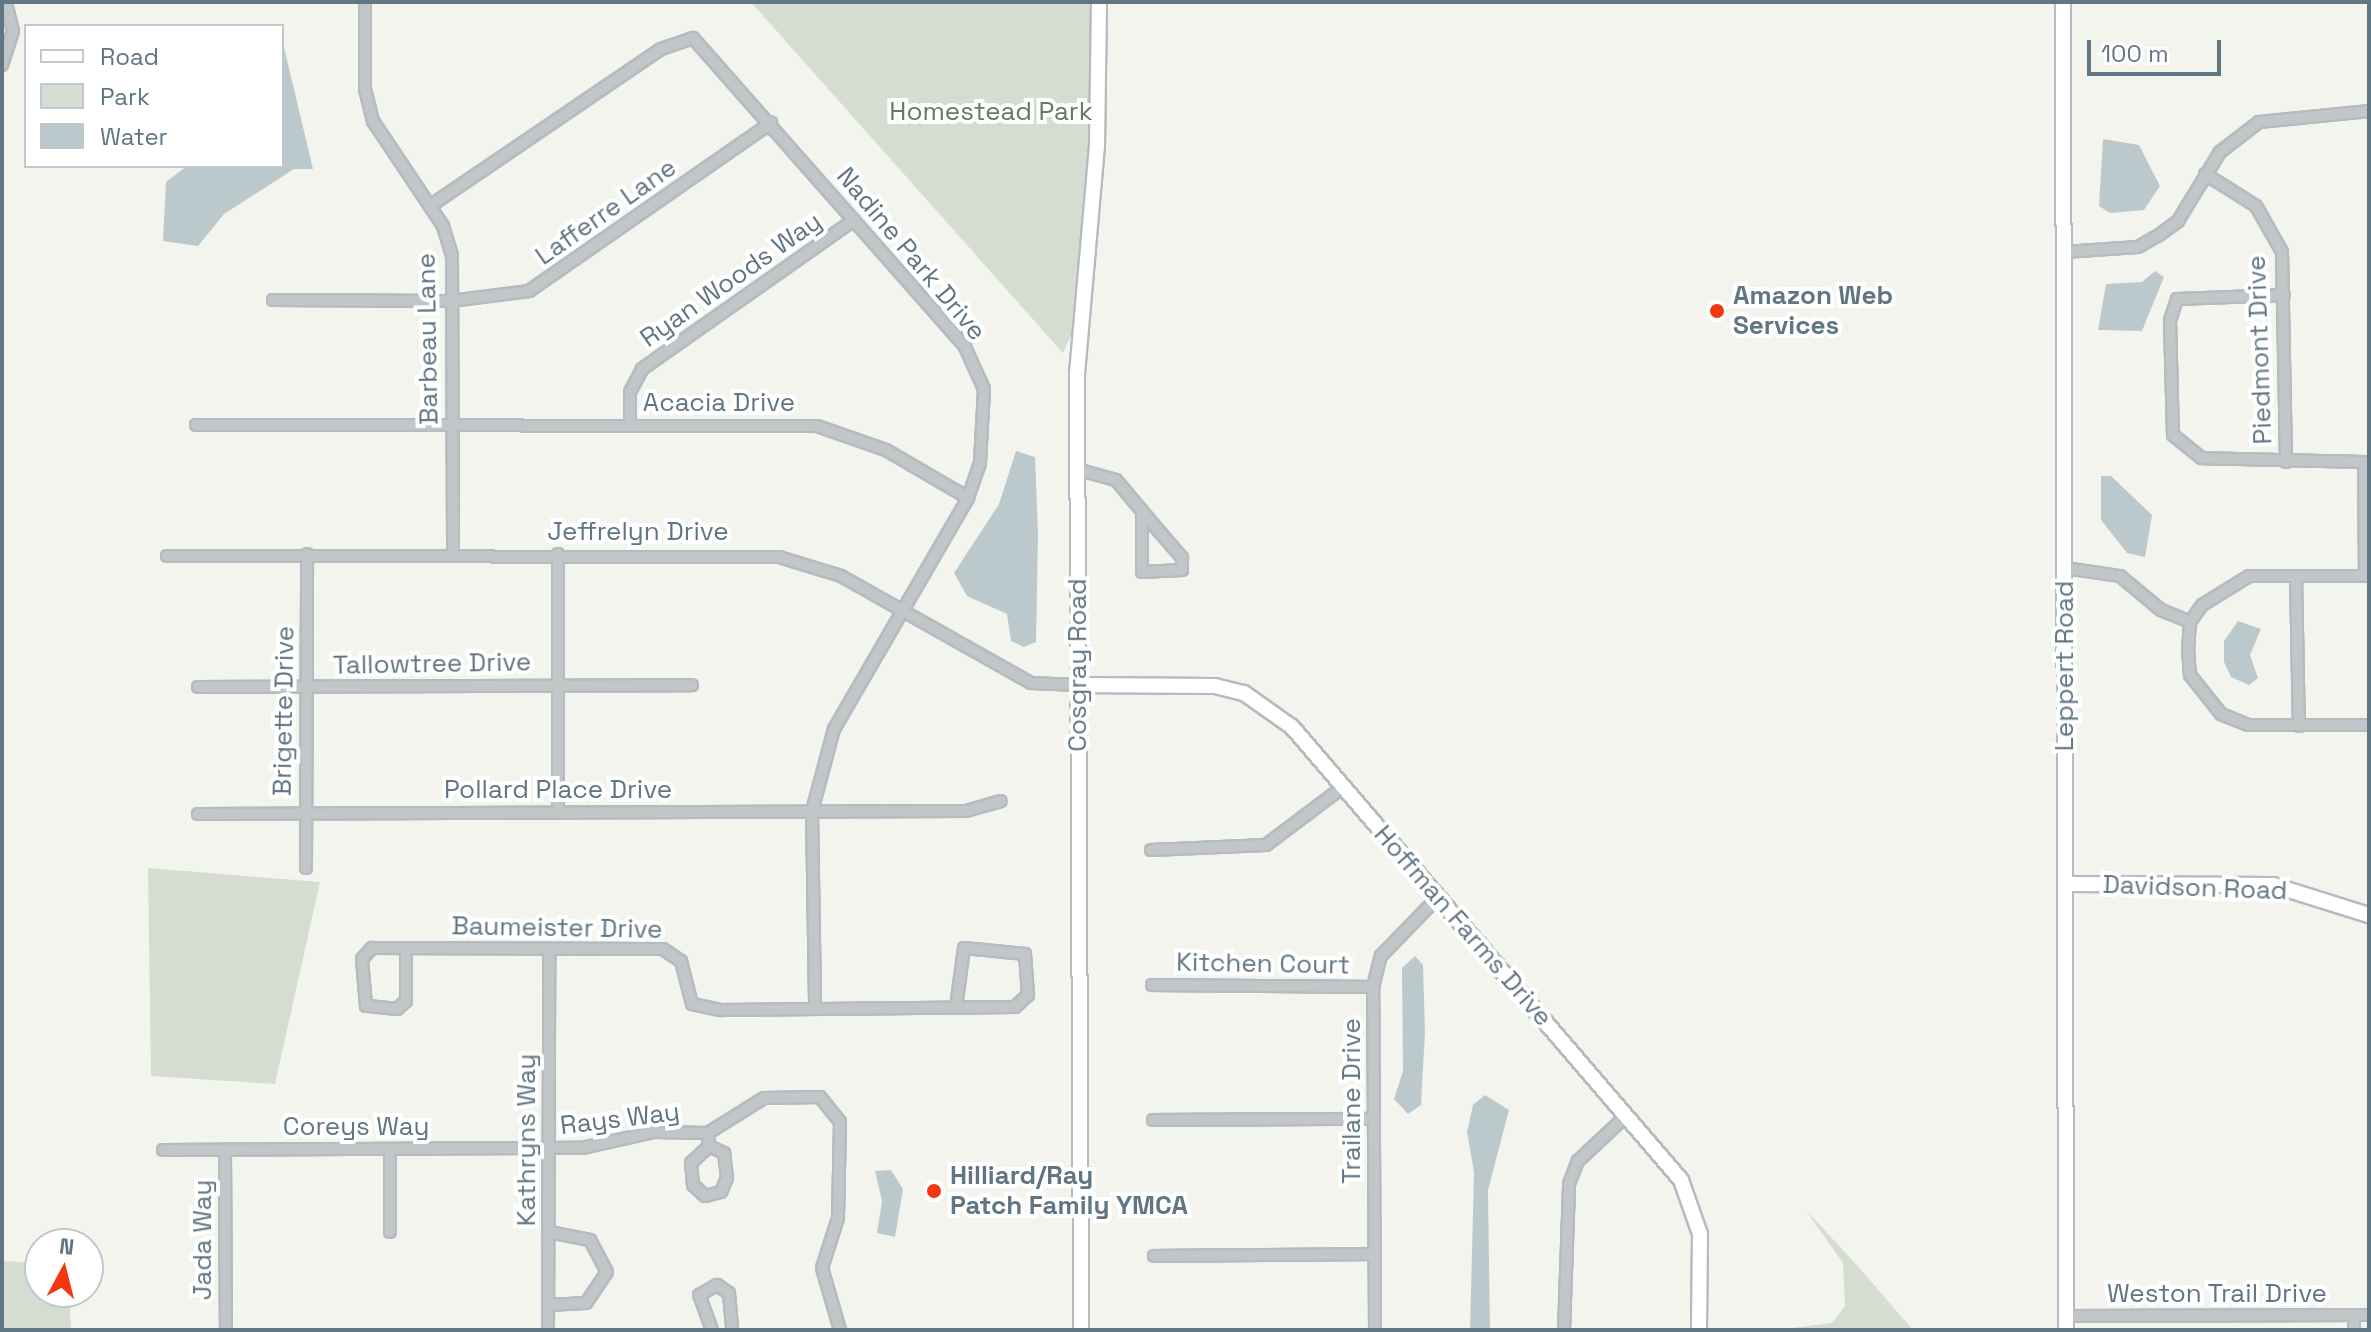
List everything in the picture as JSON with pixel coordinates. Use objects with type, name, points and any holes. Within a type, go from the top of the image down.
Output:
[{"type":"main road","name":"Cosgray Road","points":[[1081,1330],[1076,469],[1078,310],[1098,136],[1099,2]]},
{"type":"main road","name":"Leppert Road","points":[[2063,2],[2066,1323]]},
{"type":"main road","name":"Hoffman Farms Drive","points":[[1078,685],[1186,685],[1244,693],[1292,727],[1693,1198],[1700,1234],[1699,1330]]},
{"type":"main road","name":"Davidson Road","points":[[2066,884],[2273,885],[2369,915]]},
{"type":"street","points":[[2,65],[13,31],[6,2]]},
{"type":"street","name":"Barbeau Lane","points":[[365,2],[373,121],[430,206],[452,255],[453,554]]},
{"type":"street","name":"Nadine Park Drive","points":[[430,206],[682,38],[705,45],[965,347],[984,389],[988,422],[968,498],[834,729],[812,811],[815,1007]]},
{"type":"street","points":[[2064,252],[2138,247],[2159,235],[2178,221],[2205,174],[2230,141],[2259,122],[2369,111]]},
{"type":"street","name":"Lafferre Lane","points":[[273,300],[451,301],[529,291],[771,123]]},
{"type":"street","name":"Piedmont Drive","points":[[2205,174],[2256,206],[2271,226],[2282,252],[2286,462]]},
{"type":"street","name":"Ryan Woods Way","points":[[630,425],[630,392],[642,369],[854,220]]},
{"type":"street","points":[[2284,295],[2177,299],[2169,420],[2191,455],[2286,462],[2366,462],[2367,576],[2249,576],[2223,587],[2190,622],[2190,675],[2201,697],[2248,725],[2369,725]]},
{"type":"street","name":"Acacia Drive","points":[[196,425],[451,422],[834,429],[968,498]]},
{"type":"street","points":[[1076,469],[1104,473],[1142,511],[1182,558],[1182,570],[1142,572],[1142,511]]},
{"type":"street","name":"Brigette Drive","points":[[306,868],[307,554]]},
{"type":"street","points":[[558,554],[558,811]]},
{"type":"street","name":"Jeffrelyn Drive","points":[[167,556],[558,554],[779,557],[841,576],[1031,683],[1078,685]]},
{"type":"street","points":[[2065,568],[2120,576],[2161,610],[2190,622]]},
{"type":"street","points":[[2296,576],[2299,726]]},
{"type":"street","name":"Tallowtree Drive","points":[[198,687],[692,685]]},
{"type":"street","points":[[1151,850],[1266,845],[1343,787]]},
{"type":"street","name":"Pollard Place Drive","points":[[198,814],[966,811],[1001,801]]},
{"type":"street","name":"Trailane Drive","points":[[1375,1330],[1373,987],[1381,956],[1438,897]]},
{"type":"street","name":"Baumeister Drive","points":[[406,949],[406,1001],[397,1009],[366,1006],[364,952],[406,949],[670,950],[681,961],[692,1004],[721,1010],[956,1007],[1023,1004],[1025,954],[964,948],[956,1007]]},
{"type":"street","name":"Kathryns Way","points":[[548,1330],[549,951]]},
{"type":"street","name":"Kitchen Court","points":[[1152,985],[1373,987]]},
{"type":"street","name":"Rays Way","points":[[550,1150],[654,1132],[708,1133],[764,1098],[806,1094],[835,1109],[841,1191],[822,1268],[840,1330]]},
{"type":"street","points":[[1564,1330],[1569,1184],[1578,1161],[1626,1116]]},
{"type":"street","points":[[1153,1120],[1374,1119]]},
{"type":"street","points":[[708,1133],[709,1146]]},
{"type":"street","points":[[709,1146],[724,1153],[727,1178],[721,1192],[705,1196],[693,1185],[691,1163],[709,1146]]},
{"type":"street","points":[[390,1149],[390,1232]]},
{"type":"street","name":"Coreys Way","points":[[163,1150],[550,1150]]},
{"type":"street","name":"Jada Way","points":[[225,1150],[226,1330]]},
{"type":"street","points":[[549,1232],[590,1240],[607,1272],[586,1303],[549,1305]]},
{"type":"street","points":[[1154,1256],[1375,1254]]},
{"type":"street","points":[[712,1330],[699,1295],[717,1285],[729,1293],[732,1330]]},
{"type":"street","points":[[2354,1315],[2354,1330]]},
{"type":"street","name":"Weston Trail Drive","points":[[2066,1323],[2369,1315]]},
{"type":"green space","name":"Homestead Park","points":[[751,2],[1099,2],[1098,126],[1077,323],[1063,353]]},
{"type":"green space","points":[[148,868],[320,882],[275,1084],[151,1076]]},
{"type":"green space","points":[[1805,1209],[1913,1330],[1777,1330],[1832,1323],[1845,1306],[1843,1263]]},
{"type":"green space","points":[[2,1261],[24,1262],[24,1308],[70,1308],[71,1330],[2,1330]]},
{"type":"water","points":[[284,47],[313,169],[294,169],[224,214],[198,246],[163,241],[166,182],[184,168],[284,168]]},
{"type":"water","points":[[2103,139],[2139,145],[2160,186],[2144,210],[2110,213],[2099,206]]},
{"type":"water","points":[[2155,271],[2164,277],[2142,331],[2098,330],[2106,284],[2142,282]]},
{"type":"water","points":[[1016,451],[1035,457],[1038,535],[1036,642],[1024,647],[1011,641],[1007,614],[967,596],[954,573],[999,504]]},
{"type":"water","points":[[2101,476],[2111,476],[2152,515],[2145,557],[2127,553],[2101,520]]},
{"type":"water","points":[[2238,621],[2261,629],[2250,655],[2258,678],[2249,685],[2231,677],[2224,662],[2224,641]]},
{"type":"water","points":[[1415,956],[1423,965],[1425,1032],[1421,1105],[1408,1114],[1394,1099],[1403,1071],[1402,968]]},
{"type":"water","points":[[1485,1095],[1509,1110],[1488,1190],[1490,1330],[1470,1330],[1474,1172],[1467,1132],[1473,1105]]},
{"type":"water","points":[[891,1170],[903,1189],[895,1237],[877,1233],[882,1201],[875,1171]]},
{"type":"place","name":"Amazon Web Services","points":[[1717,311]]},
{"type":"place","name":"Hilliard/Ray Patch Family YMCA","points":[[934,1191]]}]
